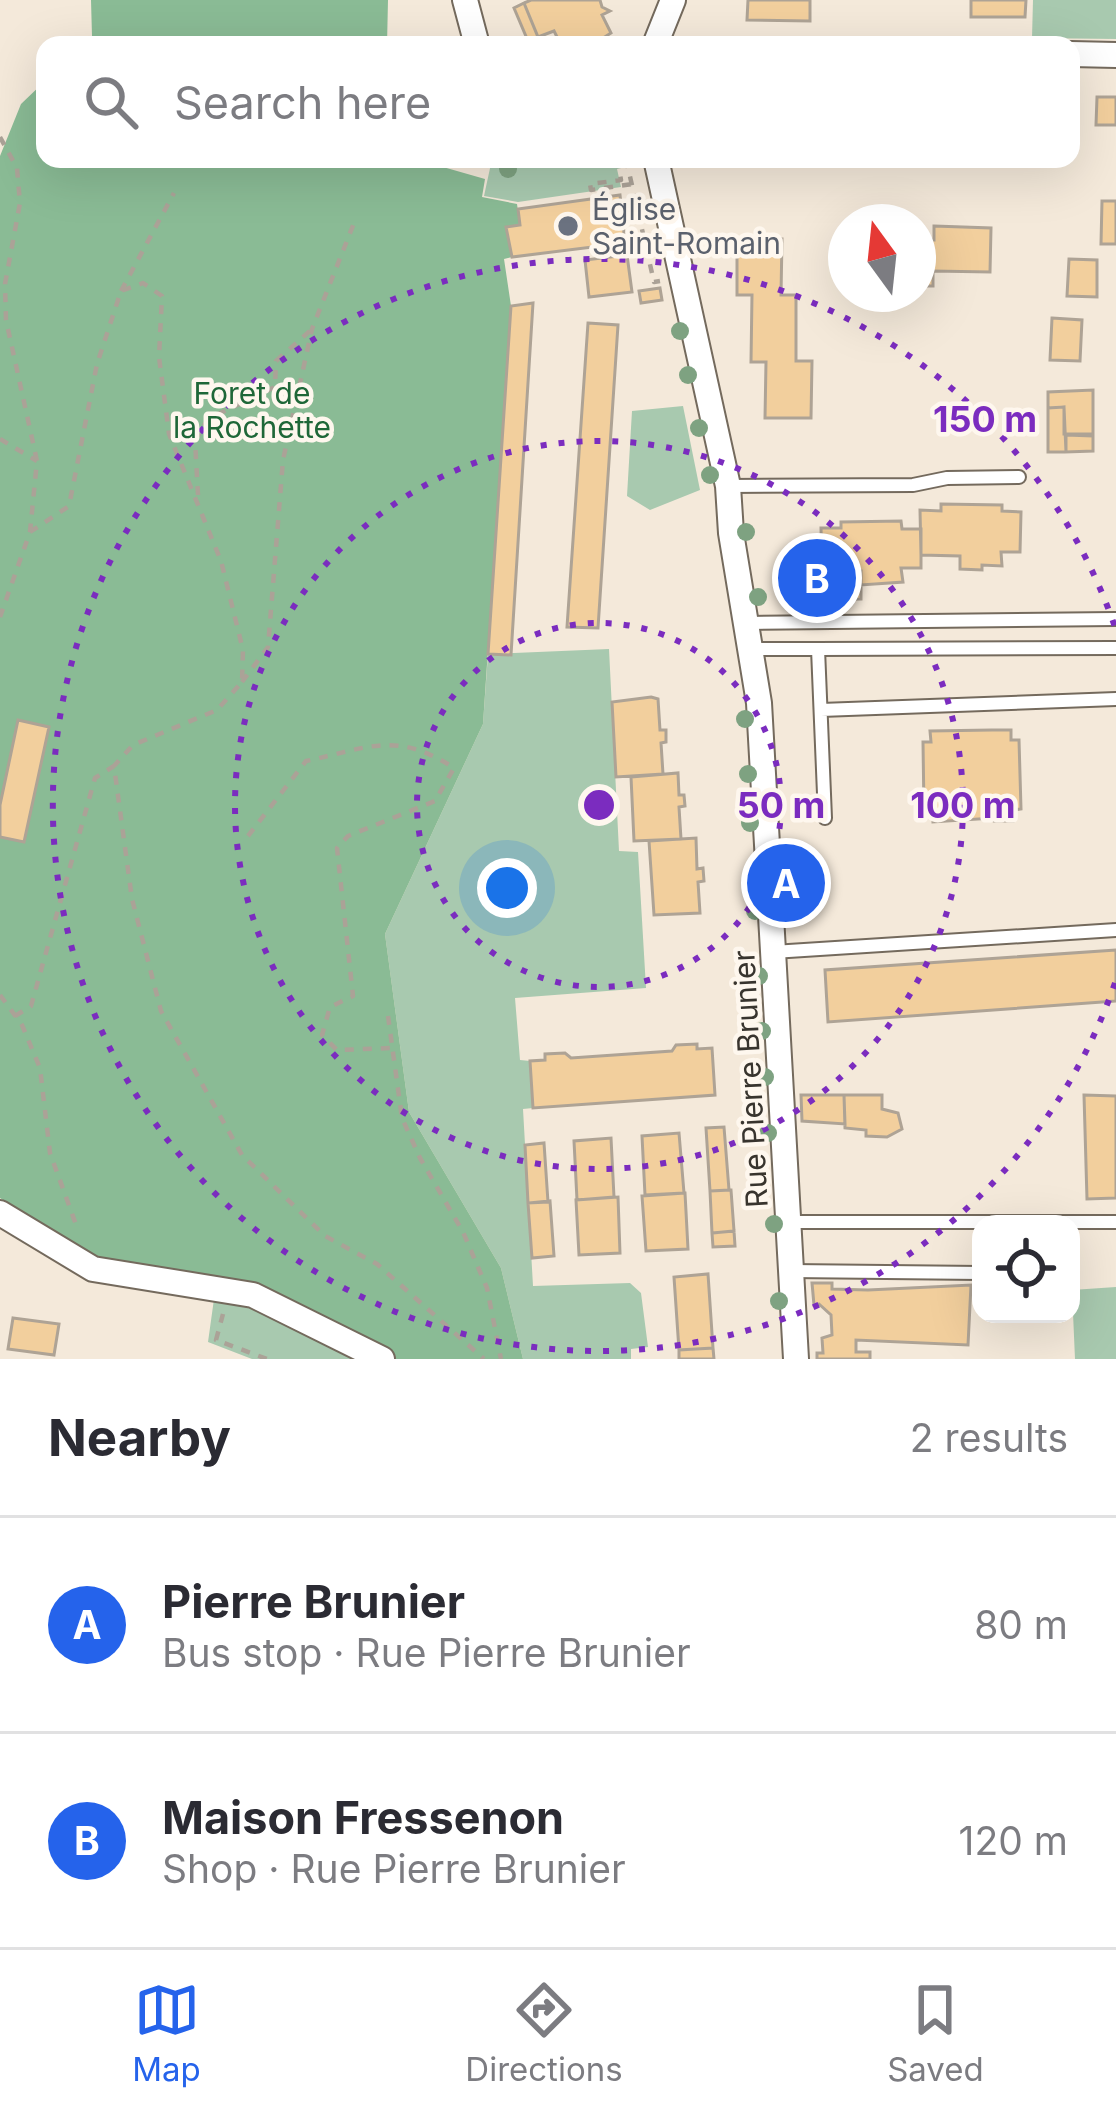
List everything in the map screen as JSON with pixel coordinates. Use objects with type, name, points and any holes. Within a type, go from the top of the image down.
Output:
[{"type":"street","points":[[465,0],[475,36]]},
{"type":"street","points":[[659,36],[674,0]]},
{"type":"street","points":[[1080,54],[1116,55]]},
{"type":"street","name":"Rue Pierre Brunier","points":[[658,168],[728,486],[731,532],[751,636],[796,1359]]},
{"type":"street","points":[[0,1213],[93,1269],[254,1295],[382,1359]]},
{"type":"lane","points":[[728,486],[892,486],[947,478],[1019,477]]},
{"type":"lane","points":[[751,636],[1116,619]]},
{"type":"lane","points":[[751,636],[818,649],[1116,648]]},
{"type":"lane","points":[[818,649],[825,818]]},
{"type":"lane","points":[[820,710],[1116,699]]},
{"type":"lane","points":[[773,952],[1116,929]]},
{"type":"lane","points":[[787,1222],[1116,1222]]},
{"type":"lane","points":[[790,1271],[972,1273]]},
{"type":"path","points":[[0,137],[17,168],[20,202],[3,322],[37,461],[30,532],[0,616]]},
{"type":"path","points":[[619,168],[621,180],[590,184],[591,190],[632,184]]},
{"type":"path","points":[[628,168],[653,279]]},
{"type":"path","points":[[30,532],[69,506],[97,364],[121,291],[174,193]]},
{"type":"path","points":[[15,1016],[31,1006],[95,778],[133,745],[217,710],[268,647],[283,460],[312,329],[356,218]]},
{"type":"path","points":[[121,291],[143,283],[162,296],[159,357],[169,434],[221,561],[243,650],[242,682]]},
{"type":"path","points":[[199,501],[195,440],[208,419],[275,387],[275,361],[312,329]]},
{"type":"path","points":[[0,439],[37,461]]},
{"type":"path","points":[[248,836],[306,761],[394,742],[436,756],[454,768],[435,801],[348,836],[338,848],[353,996],[330,1007],[322,1034],[337,1051],[392,1048]]},
{"type":"path","points":[[114,766],[132,899],[161,1011],[242,1156],[325,1236],[377,1264],[484,1359]]},
{"type":"path","points":[[0,995],[40,1068],[50,1153],[79,1232]]},
{"type":"path","points":[[388,1016],[402,1118],[487,1288],[501,1359]]},
{"type":"path","points":[[224,1310],[217,1340],[267,1359]]},
{"type":"green space","points":[[91,0],[388,0],[387,36],[92,36]]},
{"type":"green space","points":[[1033,0],[1116,0],[1116,39],[1032,36]]},
{"type":"green space","name":"Foret de la Rochette","points":[[36,90],[36,168],[446,168],[485,179],[482,197],[517,204],[520,225],[506,228],[512,257],[504,259],[511,306],[483,724],[385,934],[409,1112],[501,1268],[523,1359],[396,1359],[379,1343],[258,1286],[114,1266],[68,1245],[0,1198],[0,156],[21,104]]},
{"type":"green space","points":[[490,168],[621,168],[617,169],[621,187],[518,202],[484,196]]},
{"type":"green space","points":[[683,406],[700,490],[650,510],[627,496],[632,411]]},
{"type":"green space","points":[[609,649],[619,851],[638,852],[646,988],[515,998],[520,1060],[530,1061],[533,1108],[523,1109],[533,1286],[630,1283],[641,1293],[648,1347],[631,1349],[631,1359],[523,1359],[501,1268],[409,1112],[385,934],[483,724],[488,654]]},
{"type":"green space","points":[[1116,1287],[1116,1359],[1075,1359],[1073,1323],[1080,1323],[1080,1289]]},
{"type":"green space","points":[[214,1299],[249,1304],[365,1359],[252,1359],[208,1342]]},
{"type":"building","points":[[600,0],[610,11],[602,15],[611,33],[556,36],[554,31],[538,36],[524,3]]},
{"type":"building","points":[[748,0],[810,0],[810,21],[747,20]]},
{"type":"building","points":[[971,0],[1026,0],[1025,17],[971,17]]},
{"type":"building","points":[[524,3],[538,36],[526,36],[514,8]]},
{"type":"building","points":[[1097,97],[1116,97],[1116,125],[1096,125]]},
{"type":"building","name":"Église Saint-Romain","points":[[620,195],[625,243],[512,257],[506,227],[520,225],[518,209]]},
{"type":"building","points":[[1102,201],[1116,201],[1116,244],[1101,244]]},
{"type":"building","points":[[936,226],[991,228],[990,272],[936,271]]},
{"type":"building","points":[[737,239],[782,239],[781,295],[796,295],[796,361],[812,361],[811,418],[765,418],[766,362],[751,362],[752,295],[737,295]]},
{"type":"building","points":[[627,255],[632,292],[589,297],[585,260]]},
{"type":"building","points":[[1069,259],[1097,260],[1097,297],[1067,296]]},
{"type":"building","points":[[660,288],[662,300],[641,303],[639,291]]},
{"type":"building","points":[[533,303],[511,655],[488,654],[511,306]]},
{"type":"building","points":[[1052,318],[1082,320],[1080,361],[1050,360]]},
{"type":"building","points":[[588,323],[618,325],[598,628],[567,627]]},
{"type":"building","points":[[1093,390],[1093,434],[1064,434],[1064,407],[1048,408],[1048,392]]},
{"type":"building","points":[[1064,407],[1066,452],[1048,452],[1048,408]]},
{"type":"building","points":[[1066,435],[1093,436],[1093,451],[1066,452]]},
{"type":"building","points":[[941,504],[1002,505],[1002,511],[1021,512],[1020,552],[1001,552],[1002,566],[982,565],[982,570],[960,569],[960,556],[921,555],[920,510],[941,511]]},
{"type":"building","points":[[901,521],[902,529],[921,529],[921,568],[901,568],[903,582],[861,585],[861,571],[822,569],[821,528],[841,528],[841,522]]},
{"type":"building","points":[[804,558],[822,558],[822,569],[861,571],[861,599],[803,600]]},
{"type":"building","points":[[658,699],[660,730],[666,730],[666,742],[661,743],[663,774],[616,777],[612,702]]},
{"type":"building","points":[[18,720],[49,727],[24,842],[0,837],[0,805]]},
{"type":"building","points":[[1011,730],[1011,740],[1019,740],[1021,809],[1013,810],[1013,821],[933,822],[933,811],[924,811],[923,742],[931,742],[930,731]]},
{"type":"building","points":[[678,773],[685,806],[679,807],[681,839],[634,841],[631,777]]},
{"type":"building","points":[[696,838],[697,869],[703,868],[704,881],[698,882],[700,913],[654,915],[649,841]]},
{"type":"building","points":[[1116,950],[1116,1001],[828,1022],[825,970]]},
{"type":"building","points":[[697,1044],[697,1049],[712,1048],[715,1095],[533,1108],[530,1061],[545,1060],[545,1054],[565,1053],[571,1058],[672,1051],[676,1045]]},
{"type":"building","points":[[801,1095],[844,1095],[845,1124],[802,1121]]},
{"type":"building","points":[[844,1095],[882,1095],[882,1109],[898,1113],[902,1129],[887,1137],[845,1128]]},
{"type":"building","points":[[1084,1095],[1116,1096],[1116,1198],[1087,1199]]},
{"type":"building","points":[[724,1127],[729,1190],[710,1191],[706,1128]]},
{"type":"building","points":[[679,1133],[684,1193],[645,1195],[642,1136]]},
{"type":"building","points":[[611,1138],[614,1197],[577,1200],[574,1141]]},
{"type":"building","points":[[544,1143],[548,1202],[528,1203],[525,1145]]},
{"type":"building","points":[[731,1190],[734,1231],[712,1233],[710,1191]]},
{"type":"building","points":[[685,1193],[688,1249],[646,1251],[642,1196]]},
{"type":"building","points":[[618,1197],[620,1253],[579,1255],[576,1200]]},
{"type":"building","points":[[550,1201],[554,1256],[532,1258],[528,1203]]},
{"type":"building","points":[[734,1231],[735,1246],[713,1247],[712,1233]]},
{"type":"building","points":[[708,1274],[713,1348],[679,1350],[674,1277]]},
{"type":"building","points":[[812,1283],[868,1290],[971,1285],[968,1345],[856,1340],[856,1352],[870,1352],[870,1359],[817,1359],[817,1353],[823,1353],[822,1338],[832,1335],[831,1315],[814,1305]]},
{"type":"building","points":[[13,1318],[59,1324],[54,1355],[8,1349]]},
{"type":"building","points":[[713,1348],[714,1359],[679,1359],[679,1350]]},
{"type":"place","name":"Église Saint-Romain","points":[[568,226]]},
{"type":"place","name":"Maison Fressenon","points":[[817,578]]},
{"type":"place","name":"Pierre Brunier","points":[[786,883]]}]
